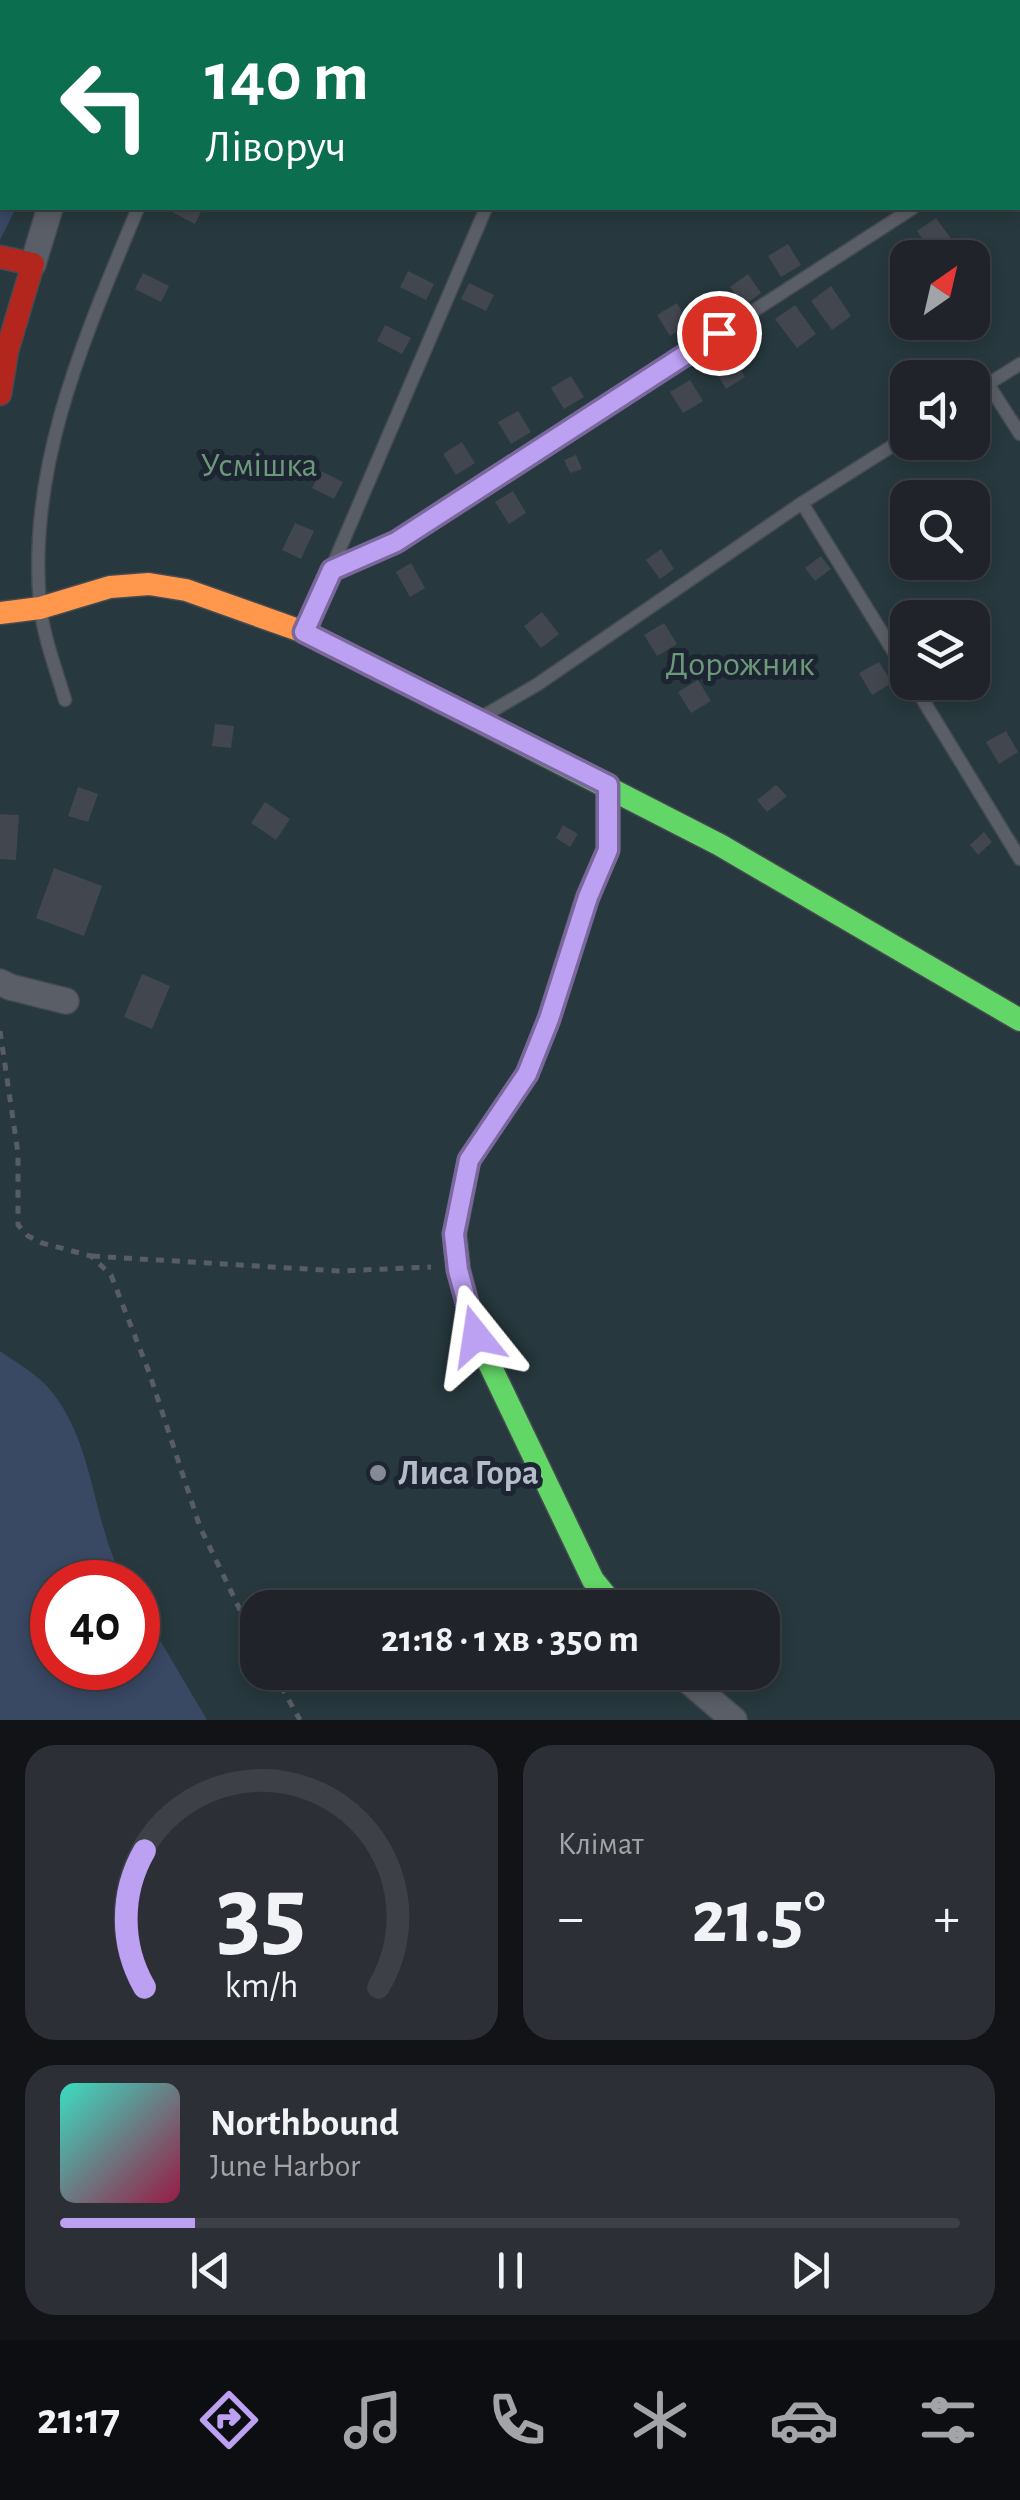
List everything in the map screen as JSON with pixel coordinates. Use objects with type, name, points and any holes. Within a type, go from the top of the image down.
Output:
[{"type":"street","points":[[0,394],[7,351],[49,210]]},
{"type":"street","points":[[0,257],[33,264]]},
{"type":"street","points":[[0,613],[40,608],[110,587],[149,584],[186,590],[304,632],[720,845],[1020,1020]]},
{"type":"street","points":[[601,1590],[476,1336],[458,1270],[454,1234],[469,1160],[527,1074],[608,850],[608,785]]},
{"type":"street","points":[[0,982],[66,1001]]},
{"type":"street","points":[[699,1690],[734,1720]]},
{"type":"lane","points":[[65,700],[40,608],[37,546],[43,486],[64,397],[137,210]]},
{"type":"lane","points":[[304,632],[485,210]]},
{"type":"lane","points":[[332,570],[396,542],[910,210]]},
{"type":"lane","points":[[990,383],[1020,364]]},
{"type":"lane","points":[[990,387],[1020,434]]},
{"type":"lane","points":[[478,719],[538,684],[890,447]]},
{"type":"lane","points":[[802,503],[890,646]]},
{"type":"lane","points":[[923,700],[1020,859]]},
{"type":"path","points":[[0,1032],[18,1153],[18,1226],[28,1236],[91,1256],[339,1271],[421,1266],[458,1270]]},
{"type":"path","points":[[91,1256],[111,1275],[149,1372],[200,1527],[240,1616]]},
{"type":"path","points":[[282,1690],[300,1720]]},
{"type":"green space","points":[[0,210],[1020,210],[1020,1720],[40,1720],[0,1677]]},
{"type":"water","points":[[0,210],[15,210],[0,240]]},
{"type":"water","points":[[0,1351],[44,1383],[74,1428],[115,1560],[30,1560],[30,1690],[160,1690],[160,1640],[207,1720],[0,1720]]},
{"type":"building","points":[[170,210],[202,210],[195,224]]},
{"type":"building","points":[[936,218],[952,240],[923,240],[917,231]]},
{"type":"building","points":[[788,244],[801,265],[781,277],[768,256]]},
{"type":"building","points":[[408,271],[434,284],[426,300],[400,287]]},
{"type":"building","points":[[143,273],[169,286],[161,302],[135,289]]},
{"type":"building","points":[[748,274],[761,293],[744,306],[730,287]]},
{"type":"building","points":[[469,283],[494,295],[486,311],[461,299]]},
{"type":"building","points":[[831,286],[851,316],[832,330],[811,301]]},
{"type":"building","points":[[677,303],[689,324],[670,336],[657,315]]},
{"type":"building","points":[[795,305],[816,334],[797,348],[775,319]]},
{"type":"building","points":[[385,325],[411,338],[402,354],[377,341]]},
{"type":"building","points":[[732,355],[745,377],[726,389],[713,367]]},
{"type":"building","points":[[571,376],[584,397],[564,409],[551,388]]},
{"type":"building","points":[[690,380],[703,401],[683,413],[670,392]]},
{"type":"building","points":[[518,411],[531,432],[511,444],[498,422]]},
{"type":"building","points":[[462,442],[475,463],[456,475],[443,454]]},
{"type":"building","points":[[576,455],[582,469],[570,473],[564,460]]},
{"type":"building","points":[[321,471],[343,482],[334,499],[312,488]]},
{"type":"building","points":[[513,491],[526,513],[509,524],[495,502]]},
{"type":"building","points":[[295,523],[314,531],[301,559],[282,550]]},
{"type":"building","points":[[661,549],[674,569],[660,579],[646,560]]},
{"type":"building","points":[[821,556],[831,569],[815,581],[805,568]]},
{"type":"building","points":[[411,563],[425,588],[410,597],[396,572]]},
{"type":"building","points":[[542,612],[559,634],[541,648],[524,626]]},
{"type":"building","points":[[664,623],[677,644],[657,656],[644,635]]},
{"type":"building","points":[[879,662],[890,684],[872,695],[859,673]]},
{"type":"building","points":[[698,680],[711,701],[691,713],[678,692]]},
{"type":"building","points":[[215,724],[234,726],[231,748],[212,746]]},
{"type":"building","points":[[1006,731],[1018,752],[999,764],[986,742]]},
{"type":"building","points":[[776,785],[787,796],[767,812],[757,800]]},
{"type":"building","points":[[78,787],[98,794],[88,822],[68,816]]},
{"type":"building","points":[[265,802],[290,819],[276,840],[251,823]]},
{"type":"building","points":[[0,814],[19,815],[16,860],[0,859]]},
{"type":"building","points":[[563,825],[578,834],[570,847],[556,838]]},
{"type":"building","points":[[984,832],[992,842],[978,855],[970,845]]},
{"type":"building","points":[[54,868],[102,886],[84,936],[36,918]]},
{"type":"building","points":[[142,974],[170,986],[152,1029],[124,1017]]},
{"type":"traffic: fast","points":[[443,703],[720,845],[1020,1020]]},
{"type":"traffic: fast","points":[[476,1336],[601,1590]]},
{"type":"traffic: slow","points":[[0,613],[40,608],[110,587],[149,584],[186,590],[304,632],[443,703]]},
{"type":"traffic: slow","points":[[476,1336],[459,1270],[455,1234],[469,1160],[527,1074],[549,1019],[587,897],[608,850],[608,785]]},
{"type":"traffic: jam","points":[[0,257],[33,264],[7,351],[0,394]]},
{"type":"place","name":"Лиса Гора","points":[[378,1473]]},
{"type":"route","points":[[476,1336],[458,1270],[454,1234],[469,1160],[527,1074],[549,1019],[565,962],[608,850],[608,785],[304,632],[332,570],[396,542],[719,333]]},
{"type":"park label","name":"Усмішка","points":[[259,465]]},
{"type":"park label","name":"Дорожник","points":[[740,664]]}]
